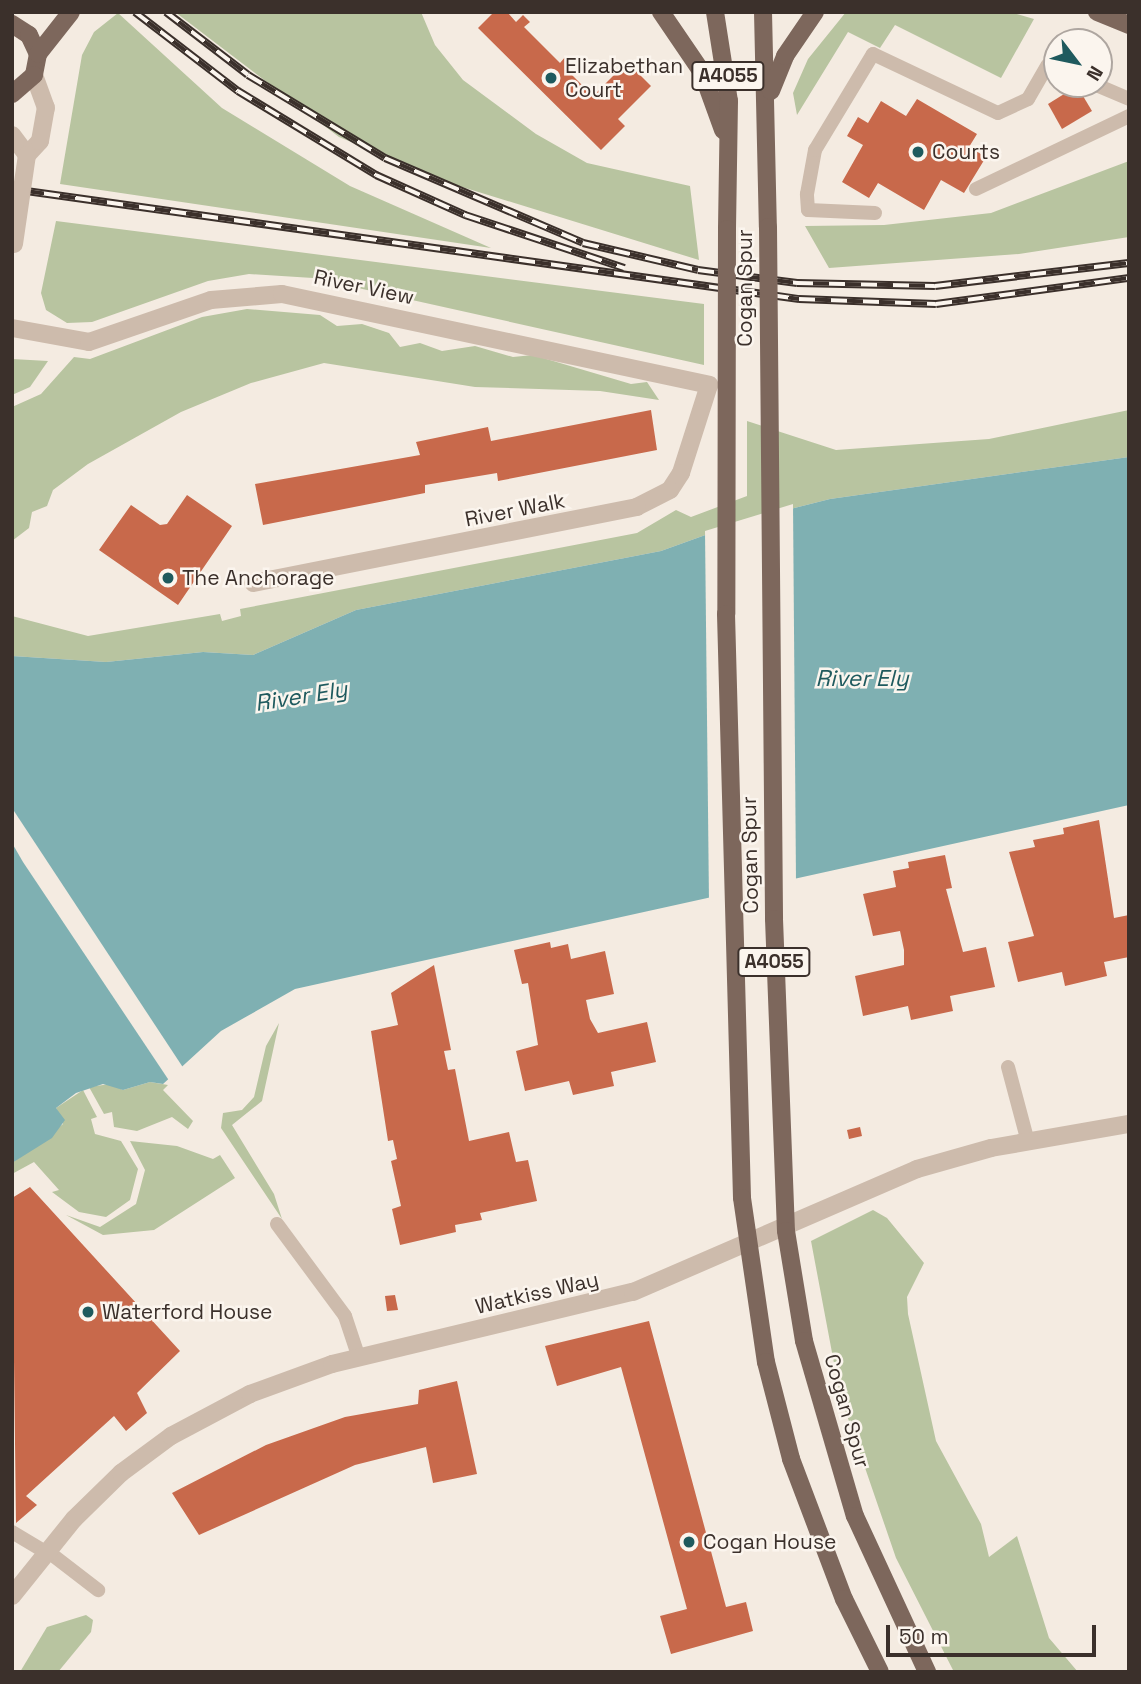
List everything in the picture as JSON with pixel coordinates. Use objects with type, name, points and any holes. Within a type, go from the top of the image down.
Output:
[{"type":"main road","points":[[12,94],[34,75],[38,54],[71,12]]},
{"type":"main road","name":"A4055","points":[[661,12],[702,72],[726,140]]},
{"type":"main road","name":"A4055","points":[[715,12],[727,64],[726,140]]},
{"type":"main road","name":"A4055","points":[[763,12],[768,97]]},
{"type":"main road","points":[[768,97],[785,56],[815,12]]},
{"type":"main road","points":[[1097,12],[1129,25]]},
{"type":"main road","points":[[12,24],[29,35],[38,54]]},
{"type":"main road","name":"Cogan Spur","points":[[768,97],[774,959],[786,1231],[804,1341],[839,1467],[855,1516],[927,1672]]},
{"type":"main road","name":"Cogan Spur","points":[[726,140],[726,614],[734,1034],[745,1223],[766,1362],[791,1459],[844,1599],[880,1672]]},
{"type":"street","points":[[13,247],[27,155],[40,141],[46,108],[34,75]]},
{"type":"street","points":[[12,135],[27,155]]},
{"type":"street","name":"River View","points":[[12,328],[89,342],[211,300],[282,294],[709,385]]},
{"type":"street","name":"River Walk","points":[[253,583],[637,507],[670,490],[681,473],[709,385]]},
{"type":"street","name":"Watkiss Way","points":[[12,1596],[46,1551],[99,1493],[171,1436],[250,1394],[359,1358],[633,1292],[885,1180],[1028,1142],[1129,1124]]},
{"type":"lane","points":[[876,213],[808,210],[807,194],[815,150],[873,54],[998,113],[1028,99],[1043,74]]},
{"type":"lane","points":[[976,190],[1129,116]]},
{"type":"lane","points":[[1008,1067],[1028,1142]]},
{"type":"lane","points":[[277,1224],[345,1316],[359,1358]]},
{"type":"lane","points":[[12,1532],[46,1551],[98,1590]]},
{"type":"green space","points":[[175,12],[421,12],[435,45],[463,80],[536,134],[587,163],[690,186],[699,260],[459,186],[339,137]]},
{"type":"green space","points":[[846,12],[1010,12],[1034,19],[1001,78],[895,25],[880,48],[848,32],[797,115],[793,93],[808,59]]},
{"type":"green space","points":[[118,13],[222,108],[350,186],[491,248],[60,184],[82,55],[94,32]]},
{"type":"green space","points":[[1129,161],[1129,237],[1019,254],[829,268],[805,226],[884,225],[991,213]]},
{"type":"green space","points":[[56,221],[704,304],[704,365],[313,278],[249,274],[208,281],[92,322],[67,323],[46,310],[41,293]]},
{"type":"green space","points":[[247,309],[320,315],[337,326],[362,324],[389,333],[400,347],[420,343],[442,351],[475,346],[513,357],[533,355],[631,384],[647,382],[659,400],[600,391],[475,387],[324,363],[251,383],[181,412],[88,464],[53,490],[47,506],[32,512],[29,528],[12,541],[12,407],[41,394],[74,357],[90,359],[202,317]]},
{"type":"green space","points":[[12,359],[48,361],[30,387],[12,395]]},
{"type":"green space","points":[[1129,410],[1129,457],[830,499],[747,520],[661,551],[356,610],[253,655],[203,652],[106,662],[12,656],[12,616],[88,636],[220,614],[222,621],[241,616],[240,609],[637,533],[676,510],[691,517],[747,496],[747,421],[836,450],[989,439]]},
{"type":"green space","points":[[279,1023],[262,1101],[232,1125],[274,1194],[282,1219],[221,1128],[223,1113],[242,1110],[254,1097],[266,1046]]},
{"type":"green space","points":[[150,1082],[168,1085],[163,1090],[193,1121],[188,1129],[172,1117],[137,1131],[114,1127],[112,1112],[104,1114],[89,1087],[110,1084],[123,1090]]},
{"type":"green space","points":[[83,1090],[97,1117],[91,1119],[95,1134],[121,1141],[138,1169],[130,1200],[106,1217],[79,1212],[52,1192],[59,1190],[34,1162],[12,1174],[12,1163],[63,1124],[56,1108]]},
{"type":"green space","points":[[130,1141],[177,1146],[213,1159],[220,1155],[235,1178],[154,1230],[103,1235],[66,1215],[100,1227],[136,1204],[145,1170]]},
{"type":"green space","points":[[873,1210],[887,1218],[924,1263],[907,1297],[908,1314],[936,1441],[981,1524],[989,1557],[1017,1536],[1049,1638],[1078,1672],[954,1672],[896,1558],[840,1395],[811,1241]]},
{"type":"green space","points":[[86,1615],[93,1620],[91,1632],[58,1672],[20,1672],[47,1627]]},
{"type":"water","name":"River Ely","points":[[1129,457],[1129,805],[295,989],[221,1031],[163,1084],[150,1082],[123,1090],[103,1084],[76,1093],[56,1108],[65,1120],[52,1138],[12,1163],[12,656],[106,662],[203,652],[253,655],[356,610],[661,551],[747,520],[830,499]]},
{"type":"pier","points":[[793,504],[796,882],[709,902],[705,531]]},
{"type":"pier","points":[[12,808],[184,1069],[170,1082],[12,843]]},
{"type":"building","name":"Elizabethan Court","points":[[494,12],[507,12],[516,22],[523,15],[530,22],[524,27],[560,63],[566,56],[573,63],[566,69],[593,96],[627,62],[651,86],[618,119],[625,126],[601,150],[478,28]]},
{"type":"building","points":[[1058,98],[1084,98],[1092,111],[1062,129],[1048,104]]},
{"type":"building","name":"Courts","points":[[917,99],[977,134],[969,147],[986,157],[964,193],[941,180],[924,210],[878,183],[869,198],[842,182],[863,145],[847,136],[858,117],[868,123],[881,101],[906,116]]},
{"type":"building","points":[[651,410],[657,450],[498,481],[497,473],[425,485],[425,493],[263,525],[255,484],[420,455],[416,442],[488,427],[491,441]]},
{"type":"building","name":"The Anchorage","points":[[187,495],[232,526],[178,605],[99,550],[131,505],[160,525],[167,524]]},
{"type":"building","points":[[1099,820],[1114,918],[1129,915],[1129,957],[1104,962],[1107,976],[1065,986],[1062,972],[1018,982],[1008,942],[1034,936],[1009,852],[1035,847],[1033,840],[1064,834],[1063,828]]},
{"type":"building","points":[[945,855],[952,888],[946,889],[963,952],[986,947],[995,987],[950,996],[953,1011],[911,1020],[908,1006],[863,1016],[855,976],[904,965],[904,950],[900,931],[873,936],[863,894],[896,887],[893,871],[909,868],[908,862]]},
{"type":"building","points":[[550,942],[551,948],[568,944],[571,959],[605,951],[614,994],[586,1000],[590,1019],[598,1033],[647,1022],[656,1062],[611,1072],[614,1086],[573,1095],[569,1081],[525,1091],[516,1051],[538,1045],[528,983],[522,984],[514,950]]},
{"type":"building","points":[[434,965],[451,1050],[444,1051],[448,1070],[455,1069],[469,1141],[509,1132],[516,1162],[528,1160],[537,1201],[480,1213],[482,1220],[455,1225],[456,1232],[400,1245],[392,1209],[401,1206],[391,1161],[397,1159],[393,1140],[388,1141],[371,1031],[398,1025],[391,993]]},
{"type":"building","points":[[860,1127],[862,1136],[849,1139],[847,1130]]},
{"type":"building","points":[[30,1187],[180,1351],[137,1393],[147,1413],[126,1431],[114,1416],[26,1496],[37,1505],[16,1523],[12,1198]]},
{"type":"building","points":[[395,1295],[398,1310],[387,1311],[385,1296]]},
{"type":"building","name":"Cogan House","points":[[649,1321],[726,1607],[746,1602],[753,1631],[671,1654],[660,1616],[687,1609],[621,1367],[557,1386],[545,1346]]},
{"type":"building","points":[[457,1381],[477,1474],[433,1483],[426,1447],[355,1465],[199,1535],[172,1493],[266,1445],[345,1417],[418,1404],[419,1390]]},
{"type":"railway","points":[[135,12],[238,91],[376,175],[465,215],[624,268]]},
{"type":"railway","points":[[166,12],[248,75],[385,158],[583,243],[698,270],[797,283],[935,286],[1129,263]]},
{"type":"railway","points":[[12,189],[799,299],[936,304],[1129,278]]},
{"type":"place","name":"Elizabethan Court","points":[[551,78]]},
{"type":"place","name":"Courts","points":[[918,152]]},
{"type":"place","name":"The Anchorage","points":[[168,578]]},
{"type":"place","name":"Waterford House","points":[[88,1312]]},
{"type":"place","name":"Cogan House","points":[[689,1542]]}]
